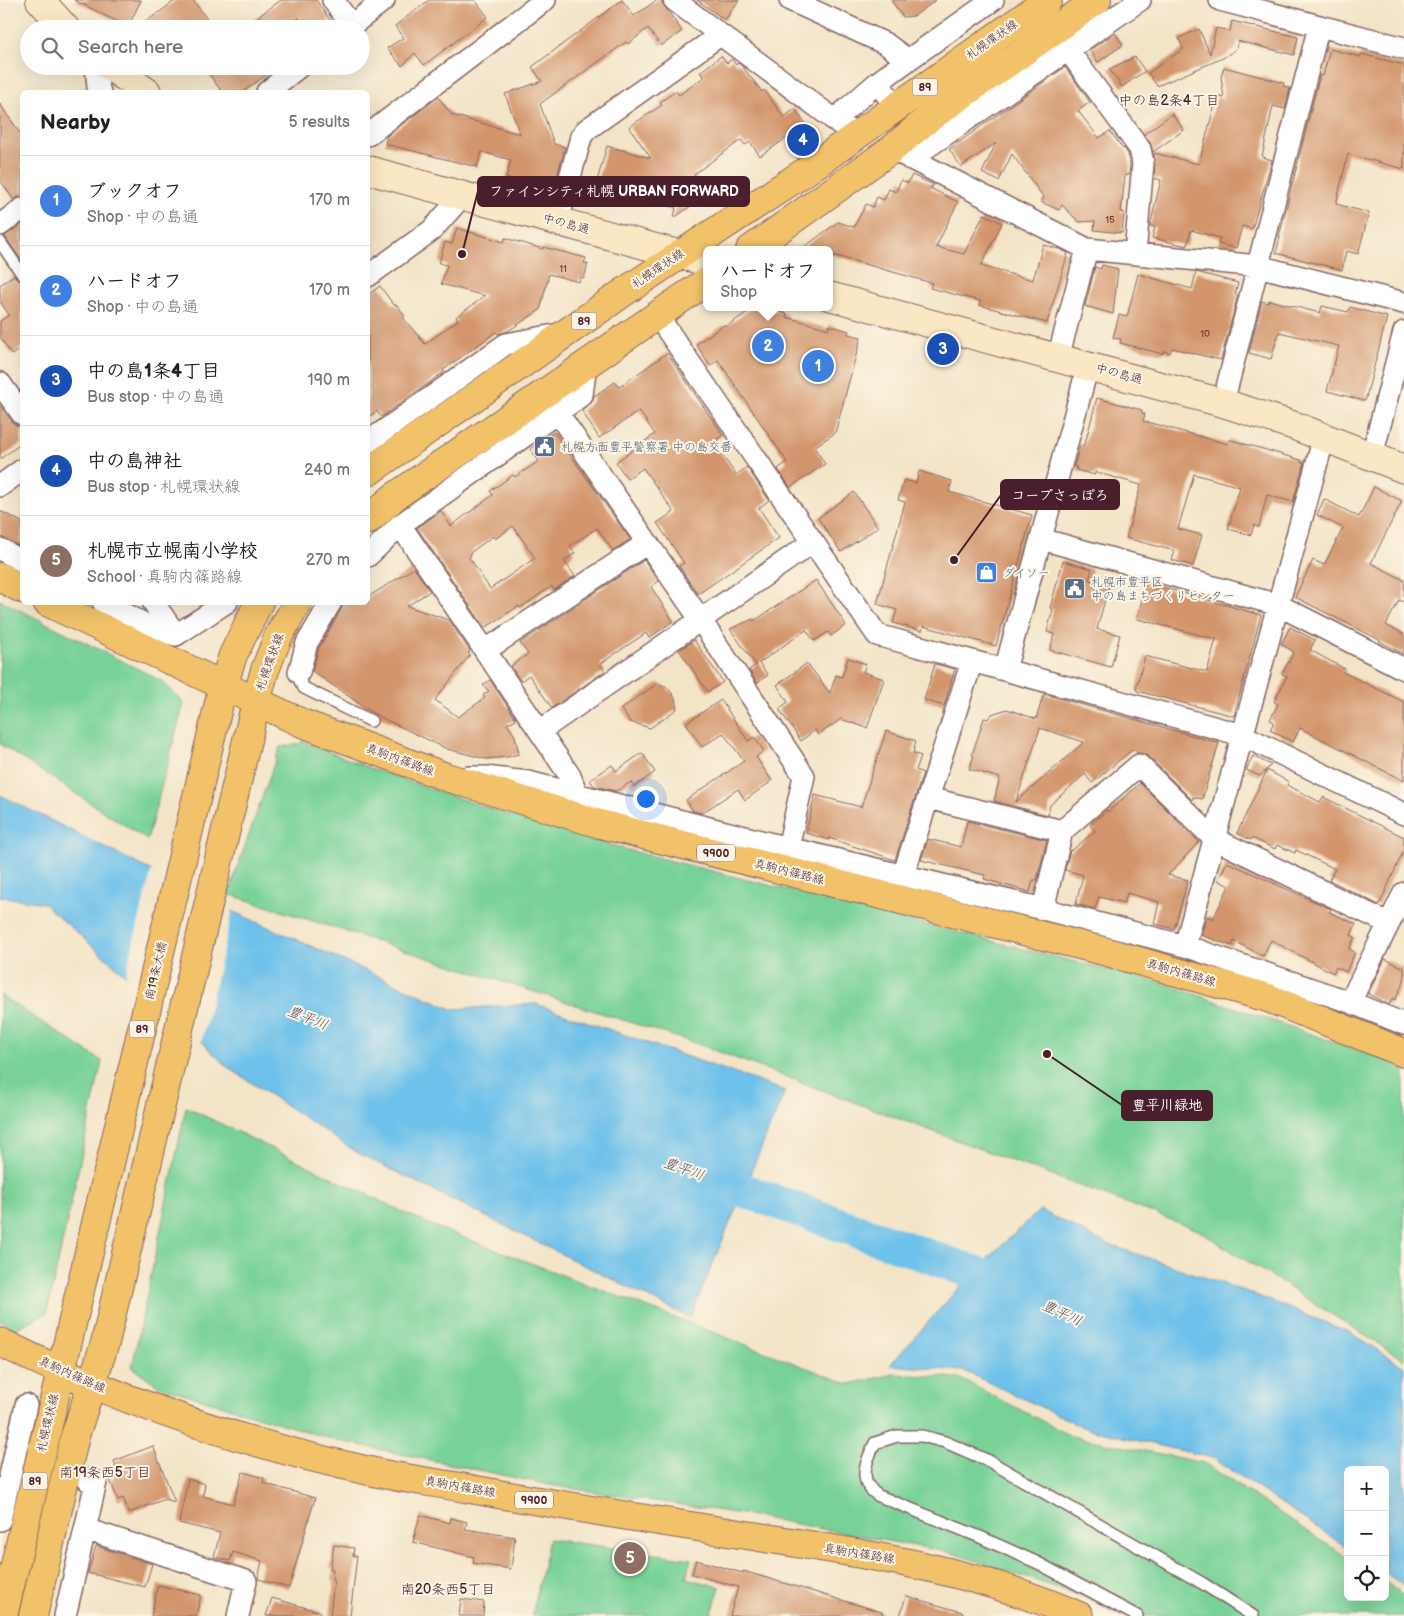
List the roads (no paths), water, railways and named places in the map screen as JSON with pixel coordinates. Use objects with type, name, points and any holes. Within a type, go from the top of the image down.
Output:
[{"type":"main road","name":"札幌環状線","points":[[370,471],[679,254],[802,174],[844,128],[897,106],[1048,0]]},
{"type":"main road","name":"89","points":[[756,246],[901,154],[929,118],[1097,0]]},
{"type":"main road","points":[[370,518],[394,497],[703,284]]},
{"type":"main road","points":[[0,577],[20,589]]},
{"type":"main road","name":"真駒内篠路線","points":[[52,605],[220,699],[253,714],[302,723],[446,777],[600,824],[1107,952],[1268,998],[1404,1054]]},
{"type":"main road","name":"89","points":[[220,699],[233,655],[238,605]]},
{"type":"main road","name":"札幌環状線","points":[[253,714],[265,670],[278,637],[296,605]]},
{"type":"main road","name":"南19条大橋","points":[[64,1359],[220,699]]},
{"type":"main road","name":"89","points":[[33,1616],[75,1436],[95,1372],[253,714]]},
{"type":"main road","name":"真駒内篠路線","points":[[0,1342],[64,1359],[95,1372],[129,1399],[236,1437],[366,1470],[539,1501],[918,1564],[987,1582],[1049,1603],[1079,1616]]},
{"type":"main road","name":"札幌環状線","points":[[3,1616],[64,1359]]},
{"type":"street","points":[[40,0],[58,20]]},
{"type":"street","points":[[333,0],[345,20]]},
{"type":"street","points":[[358,20],[384,0]]},
{"type":"street","points":[[370,133],[545,0]]},
{"type":"street","points":[[674,0],[844,128],[877,83],[993,0]]},
{"type":"street","points":[[790,0],[886,44],[908,60]]},
{"type":"street","points":[[901,154],[1068,50],[1140,0]]},
{"type":"street","points":[[1220,0],[1404,48]]},
{"type":"street","points":[[1223,403],[1319,26]]},
{"type":"street","points":[[558,221],[581,137],[586,130],[720,35]]},
{"type":"street","points":[[1068,50],[1135,142],[1142,156],[1135,254]]},
{"type":"street","points":[[97,75],[99,90]]},
{"type":"street","points":[[122,75],[144,90]]},
{"type":"street","points":[[270,90],[289,75]]},
{"type":"street","points":[[877,83],[897,106]]},
{"type":"street","points":[[901,154],[1087,248],[1258,266],[1404,303]]},
{"type":"street","name":"中の島通","points":[[370,171],[703,261]]},
{"type":"street","points":[[370,275],[432,230],[462,196]]},
{"type":"street","points":[[0,225],[20,210]]},
{"type":"street","points":[[1058,358],[1087,248]]},
{"type":"street","name":"中の島通","points":[[833,297],[1223,403],[1324,437],[1404,469]]},
{"type":"street","points":[[657,315],[878,635],[1242,735],[1404,814]]},
{"type":"street","points":[[370,441],[506,344],[568,332]]},
{"type":"street","points":[[1372,456],[1404,332]]},
{"type":"street","points":[[370,554],[400,525],[582,395],[586,364]]},
{"type":"street","points":[[1006,670],[1088,366]]},
{"type":"street","points":[[0,383],[20,411]]},
{"type":"street","points":[[557,412],[700,619],[804,776],[788,848]]},
{"type":"street","points":[[1185,946],[1324,437]]},
{"type":"street","points":[[0,486],[20,471]]},
{"type":"street","points":[[400,525],[570,776],[577,794]]},
{"type":"street","points":[[1041,540],[1278,605],[1404,669]]},
{"type":"street","points":[[540,731],[813,542]]},
{"type":"street","points":[[486,650],[647,543]]},
{"type":"street","points":[[0,549],[20,560]]},
{"type":"street","points":[[109,605],[154,629],[176,635],[236,605]]},
{"type":"street","points":[[155,605],[176,635]]},
{"type":"street","points":[[298,672],[302,641],[329,605]]},
{"type":"street","points":[[903,876],[972,661]]},
{"type":"street","points":[[1043,909],[1062,831],[1139,765],[1222,843],[1398,910],[1350,1002]]},
{"type":"street","points":[[446,777],[485,777],[528,782],[788,848],[1043,909],[1185,946],[1350,1002],[1404,1024]]},
{"type":"street","points":[[928,798],[1062,831]]},
{"type":"street","points":[[0,1520],[17,1461],[26,1404]]},
{"type":"street","points":[[64,1616],[96,1482],[88,1480]]},
{"type":"street","points":[[85,1528],[246,1581],[238,1616]]},
{"type":"lane","points":[[0,242],[20,271]]},
{"type":"lane","points":[[298,672],[304,688],[371,721]]},
{"type":"lane","points":[[1137,1616],[1038,1563],[980,1536],[879,1496],[871,1491],[867,1487],[865,1471],[875,1443],[897,1436],[922,1436],[944,1442],[989,1462],[1202,1583],[1253,1616]]},
{"type":"water","points":[[0,795],[232,911],[452,1009],[536,1004],[785,1091],[690,1318],[358,1153],[226,1066],[201,1041],[43,903],[0,896]]},
{"type":"water","points":[[1040,1210],[1107,1244],[1245,1291],[1349,1332],[1404,1367],[1404,1585],[1389,1576],[1389,1466],[1344,1466],[1344,1545],[1213,1458],[1088,1429],[964,1371],[890,1365],[973,1272]]},
{"type":"waterway","name":"豊平川","points":[[700,1175],[973,1272],[1014,1291]]},
{"type":"tunnel","points":[[238,608],[297,639]]},
{"type":"place","name":"中の島神社","points":[[803,140]]},
{"type":"place","name":"ファインシティ札幌 URBAN FORWARD","points":[[462,254]]},
{"type":"place","name":"ハードオフ","points":[[768,346]]},
{"type":"place","name":"中の島1条4丁目","points":[[943,349]]},
{"type":"place","name":"ブックオフ","points":[[818,366]]},
{"type":"place","name":"札幌方面豊平警察署 中の島交番","points":[[545,447]]},
{"type":"place","name":"コープさっぽろ","points":[[954,560]]},
{"type":"place","name":"ダイソー","points":[[987,573]]},
{"type":"place","name":"札幌市豊平区 中の島まちづくりセンター","points":[[1075,589]]},
{"type":"place","name":"豊平川緑地","points":[[1047,1054]]},
{"type":"place","name":"札幌市立幌南小学校","points":[[630,1558]]},
{"type":"district","name":"中の島2条4丁目","points":[[1169,100]]},
{"type":"district","name":"南19条西5丁目","points":[[105,1472]]},
{"type":"district","name":"南20条西5丁目","points":[[448,1589]]}]
